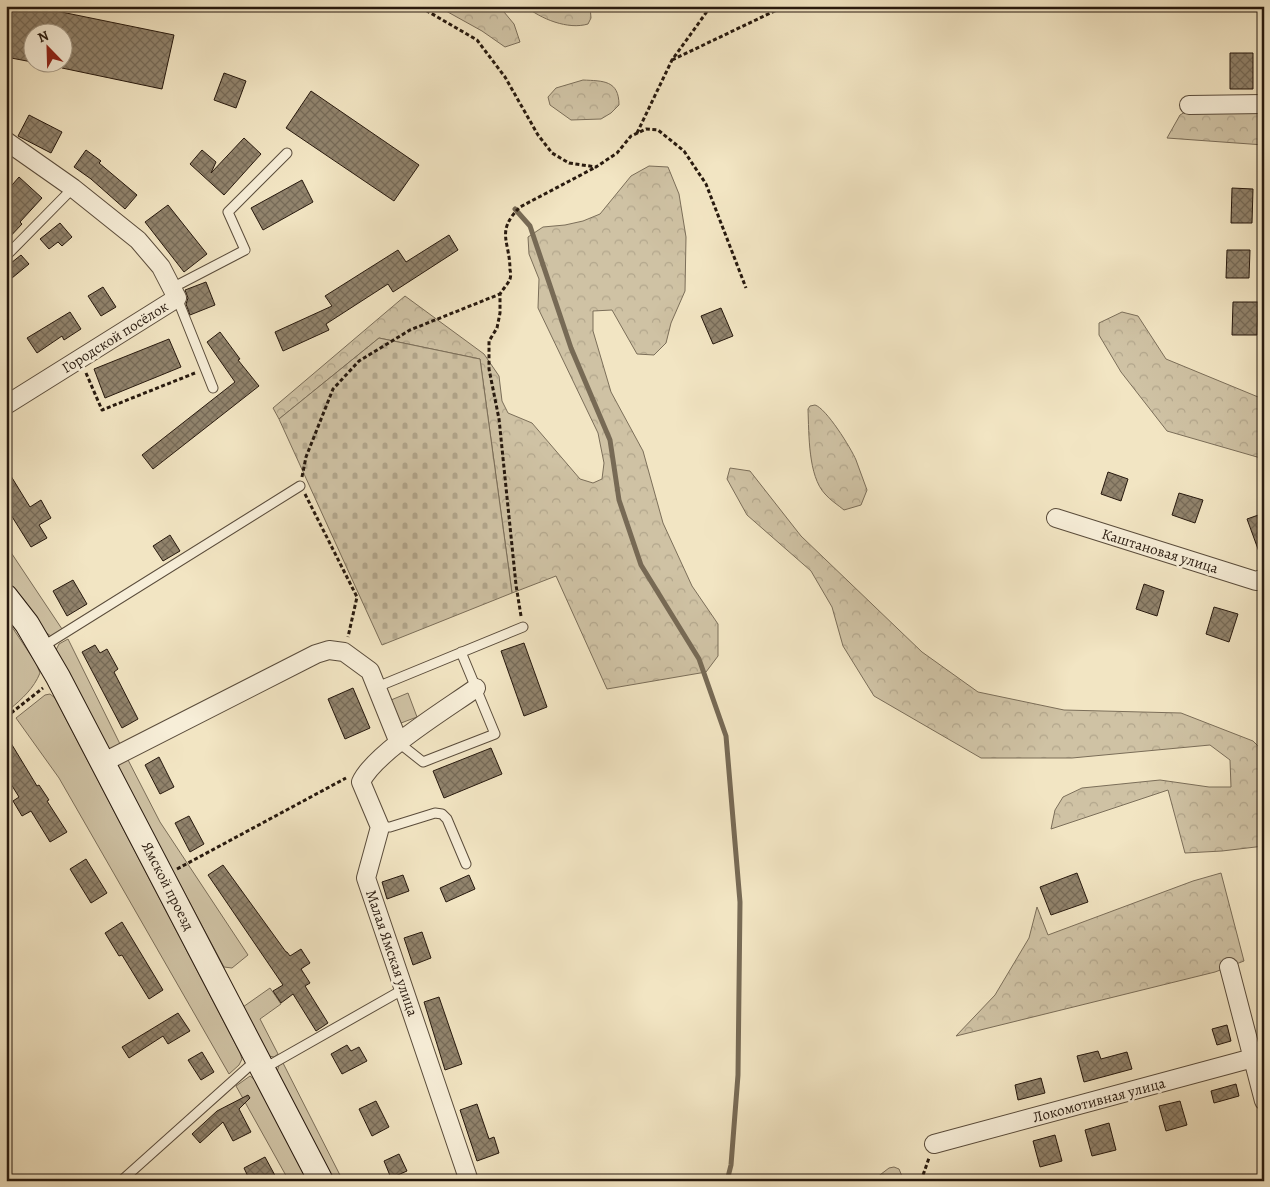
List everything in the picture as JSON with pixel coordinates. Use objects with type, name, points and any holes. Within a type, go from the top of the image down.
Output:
[{"type":"main road","name":"Ямской проезд","points":[[6,597],[42,647],[164,876],[321,1181]]},
{"type":"street","points":[[1189,105],[1264,104]]},
{"type":"street","name":"Городской посёлок","points":[[6,141],[73,188],[138,240],[161,267],[174,293],[80,358],[6,405]]},
{"type":"street","name":"Каштановая улица","points":[[1056,518],[1256,581],[1264,578]]},
{"type":"street","points":[[104,762],[316,654],[329,650],[344,652],[370,671],[398,743]]},
{"type":"street","points":[[380,827],[361,782],[365,774],[398,743],[476,688]]},
{"type":"street","name":"Малая Ямская улица","points":[[380,827],[366,878],[469,1181]]},
{"type":"street","points":[[1229,967],[1258,1057],[1264,1101]]},
{"type":"street","name":"Локомотивная улица","points":[[934,1144],[1258,1057]]},
{"type":"lane","points":[[212,388],[174,293],[245,250],[228,212],[287,153]]},
{"type":"lane","points":[[6,256],[73,188]]},
{"type":"lane","points":[[42,647],[300,486]]},
{"type":"lane","points":[[377,687],[523,627]]},
{"type":"lane","points":[[398,743],[423,762],[495,734],[461,652]]},
{"type":"lane","points":[[380,827],[390,827],[435,813],[442,814],[466,864]]},
{"type":"lane","points":[[121,1181],[260,1064],[404,989]]},
{"type":"path","points":[[414,6],[422,8],[478,40],[505,77],[538,135],[552,153],[569,163],[596,167]]},
{"type":"path","points":[[637,134],[672,60],[711,6]]},
{"type":"path","points":[[672,60],[785,6]]},
{"type":"path","points":[[344,652],[357,597],[300,486],[306,457],[333,388],[359,361],[410,330],[500,294],[511,280],[505,230],[512,216],[520,207],[596,167],[617,153],[631,136],[646,129],[658,130],[684,151],[706,184],[746,288]]},
{"type":"path","points":[[500,294],[499,320],[497,328],[489,341],[489,369],[499,419],[516,585],[523,627]]},
{"type":"path","points":[[80,358],[102,410],[205,369]]},
{"type":"path","points":[[6,717],[58,677]]},
{"type":"path","points":[[164,876],[352,775],[365,774]]},
{"type":"path","points":[[921,1181],[934,1144]]},
{"type":"green space","points":[[437,6],[499,6],[514,24],[520,42],[505,47],[482,31]]},
{"type":"green space","points":[[525,6],[590,6],[591,18],[588,24],[572,26],[547,19]]},
{"type":"green space","points":[[583,80],[603,82],[613,86],[619,105],[601,119],[571,120],[550,105],[548,97],[556,88]]},
{"type":"green space","points":[[1187,111],[1264,113],[1264,145],[1167,138],[1180,115]]},
{"type":"green space","points":[[649,166],[668,167],[679,194],[686,237],[685,291],[671,323],[666,343],[654,355],[637,354],[612,310],[593,311],[593,331],[611,392],[643,451],[663,523],[692,586],[718,624],[718,656],[706,672],[607,689],[556,576],[512,593],[480,359],[379,338],[279,419],[273,408],[405,296],[484,354],[499,376],[502,401],[508,413],[532,423],[580,479],[593,483],[602,479],[604,463],[598,433],[538,308],[539,279],[529,254],[528,237],[543,227],[583,221],[600,214],[631,176]]},
{"type":"green space","points":[[1122,312],[1138,316],[1166,359],[1263,399],[1264,459],[1167,431],[1121,372],[1099,335],[1099,323]]},
{"type":"green space","points":[[379,338],[480,359],[512,593],[382,645],[279,419]]},
{"type":"green space","points":[[815,405],[825,413],[844,438],[856,460],[867,490],[861,505],[844,510],[827,496],[819,486],[810,454],[808,409],[810,406]]},
{"type":"green space","points":[[730,468],[750,471],[801,536],[922,652],[978,692],[1064,710],[1181,713],[1253,741],[1264,752],[1264,846],[1185,853],[1168,790],[1051,829],[1055,810],[1063,797],[1082,788],[1160,780],[1209,787],[1231,787],[1230,760],[1210,745],[1072,758],[981,758],[874,696],[843,646],[832,607],[811,571],[747,515],[727,479]]},
{"type":"green space","points":[[6,545],[62,629],[51,636],[45,632],[25,601],[6,580]]},
{"type":"green space","points":[[6,618],[36,663],[40,673],[31,688],[10,709],[6,704]]},
{"type":"green space","points":[[68,639],[121,746],[110,749],[107,747],[56,650],[59,644]]},
{"type":"green space","points":[[408,693],[417,717],[401,723],[391,700]]},
{"type":"green space","points":[[50,694],[55,698],[240,1053],[242,1059],[239,1065],[229,1074],[59,778],[16,718],[45,695]]},
{"type":"green space","points":[[126,756],[160,822],[248,955],[232,968],[224,967],[117,766],[118,762]]},
{"type":"green space","points":[[1221,873],[1244,961],[1215,972],[956,1036],[995,995],[1029,938],[1037,907],[1048,935],[1193,881]]},
{"type":"green space","points":[[270,988],[281,1004],[260,1019],[278,1054],[274,1057],[269,1056],[267,1053],[243,1007]]},
{"type":"green space","points":[[283,1063],[343,1181],[332,1181],[277,1072],[279,1065]]},
{"type":"green space","points":[[250,1076],[255,1080],[308,1181],[289,1181],[236,1086]]},
{"type":"green space","points":[[889,1168],[899,1169],[904,1181],[872,1181]]},
{"type":"building","points":[[6,6],[32,6],[174,35],[162,89],[72,70],[72,22],[22,22],[22,60],[6,57]]},
{"type":"building","points":[[1230,53],[1253,53],[1253,89],[1230,89]]},
{"type":"building","points":[[224,73],[246,81],[236,108],[214,100]]},
{"type":"building","points":[[311,91],[419,165],[394,201],[286,128]]},
{"type":"building","points":[[29,115],[62,132],[51,153],[18,136]]},
{"type":"building","points":[[244,138],[261,154],[224,195],[190,164],[202,150],[216,162],[211,173]]},
{"type":"building","points":[[86,150],[101,161],[99,163],[137,195],[125,209],[91,179],[74,167]]},
{"type":"building","points":[[19,177],[42,198],[6,241],[6,192]]},
{"type":"building","points":[[302,180],[313,202],[263,230],[251,208]]},
{"type":"building","points":[[1232,188],[1253,189],[1252,223],[1231,223]]},
{"type":"building","points":[[168,205],[207,254],[184,272],[145,222]]},
{"type":"building","points":[[60,223],[72,237],[62,246],[58,242],[49,249],[40,239]]},
{"type":"building","points":[[449,235],[458,250],[393,292],[388,284],[326,324],[329,330],[283,351],[275,332],[332,306],[325,296],[398,250],[406,262]]},
{"type":"building","points":[[1227,250],[1250,250],[1249,278],[1226,278]]},
{"type":"building","points":[[21,255],[29,264],[6,283],[6,267]]},
{"type":"building","points":[[206,282],[215,305],[190,315],[186,304],[188,298],[185,290]]},
{"type":"building","points":[[103,287],[116,307],[101,316],[88,296]]},
{"type":"building","points":[[1233,302],[1258,302],[1257,335],[1232,335]]},
{"type":"building","points":[[721,308],[733,336],[713,344],[701,316]]},
{"type":"building","points":[[70,312],[81,329],[64,340],[62,336],[37,353],[27,338]]},
{"type":"building","points":[[220,332],[240,359],[238,360],[259,386],[153,469],[142,455],[235,382],[207,342]]},
{"type":"building","points":[[169,339],[181,367],[105,398],[94,369]]},
{"type":"building","points":[[6,468],[30,507],[41,500],[51,518],[39,525],[47,538],[31,547],[6,507]]},
{"type":"building","points":[[1108,472],[1128,479],[1121,501],[1101,494]]},
{"type":"building","points":[[1179,493],[1203,500],[1195,523],[1172,515]]},
{"type":"building","points":[[1264,513],[1264,559],[1262,560],[1247,519]]},
{"type":"building","points":[[170,535],[180,551],[163,561],[153,546]]},
{"type":"building","points":[[73,580],[87,604],[67,616],[53,591]]},
{"type":"building","points":[[1144,584],[1164,591],[1157,616],[1136,609]]},
{"type":"building","points":[[1214,607],[1238,614],[1229,642],[1206,634]]},
{"type":"building","points":[[524,643],[547,707],[524,716],[501,651]]},
{"type":"building","points":[[95,645],[100,653],[107,649],[118,669],[114,672],[138,719],[122,728],[82,652]]},
{"type":"building","points":[[353,688],[370,728],[345,739],[328,699]]},
{"type":"building","points":[[6,735],[37,786],[39,785],[49,800],[47,801],[67,832],[50,842],[31,811],[22,816],[13,801],[19,797],[6,776]]},
{"type":"building","points":[[491,748],[502,774],[444,798],[433,771]]},
{"type":"building","points":[[159,757],[174,787],[160,794],[145,765]]},
{"type":"building","points":[[189,816],[204,844],[190,852],[175,823]]},
{"type":"building","points":[[86,859],[107,893],[91,903],[70,869]]},
{"type":"building","points":[[223,865],[286,952],[290,956],[301,949],[310,963],[301,969],[310,983],[305,986],[328,1023],[316,1031],[293,994],[281,1003],[273,991],[283,985],[208,875]]},
{"type":"building","points":[[1077,873],[1088,902],[1051,915],[1040,887]]},
{"type":"building","points":[[403,875],[409,891],[387,899],[382,882]]},
{"type":"building","points":[[469,875],[475,889],[446,902],[440,888]]},
{"type":"building","points":[[122,922],[163,990],[149,999],[122,955],[119,956],[105,933]]},
{"type":"building","points":[[422,932],[431,958],[413,965],[404,938]]},
{"type":"building","points":[[439,997],[462,1064],[445,1070],[424,1002]]},
{"type":"building","points":[[178,1013],[190,1031],[168,1044],[163,1036],[129,1058],[122,1047]]},
{"type":"building","points":[[1227,1025],[1231,1041],[1217,1045],[1212,1029]]},
{"type":"building","points":[[347,1045],[351,1051],[359,1047],[367,1061],[342,1074],[331,1054]]},
{"type":"building","points":[[1098,1051],[1101,1059],[1127,1052],[1132,1069],[1084,1082],[1077,1056]]},
{"type":"building","points":[[202,1052],[214,1072],[201,1080],[188,1060]]},
{"type":"building","points":[[1041,1078],[1045,1093],[1018,1100],[1015,1085]]},
{"type":"building","points":[[1236,1084],[1239,1096],[1214,1103],[1211,1091]]},
{"type":"building","points":[[248,1095],[250,1098],[239,1109],[251,1132],[233,1141],[223,1122],[200,1143],[192,1134],[217,1111]]},
{"type":"building","points":[[376,1101],[389,1127],[372,1136],[359,1109]]},
{"type":"building","points":[[1180,1101],[1187,1125],[1166,1131],[1159,1106]]},
{"type":"building","points":[[477,1104],[489,1139],[494,1137],[499,1153],[477,1161],[460,1110]]},
{"type":"building","points":[[1109,1123],[1116,1150],[1092,1156],[1085,1130]]},
{"type":"building","points":[[1055,1135],[1062,1161],[1040,1167],[1033,1141]]},
{"type":"building","points":[[399,1154],[407,1171],[391,1178],[384,1161]]},
{"type":"building","points":[[265,1157],[278,1181],[250,1181],[244,1168]]},
{"type":"waterway","points":[[515,209],[530,226],[571,348],[610,440],[619,500],[641,565],[699,659],[726,736],[740,902],[738,1075],[731,1165],[727,1181]]}]
